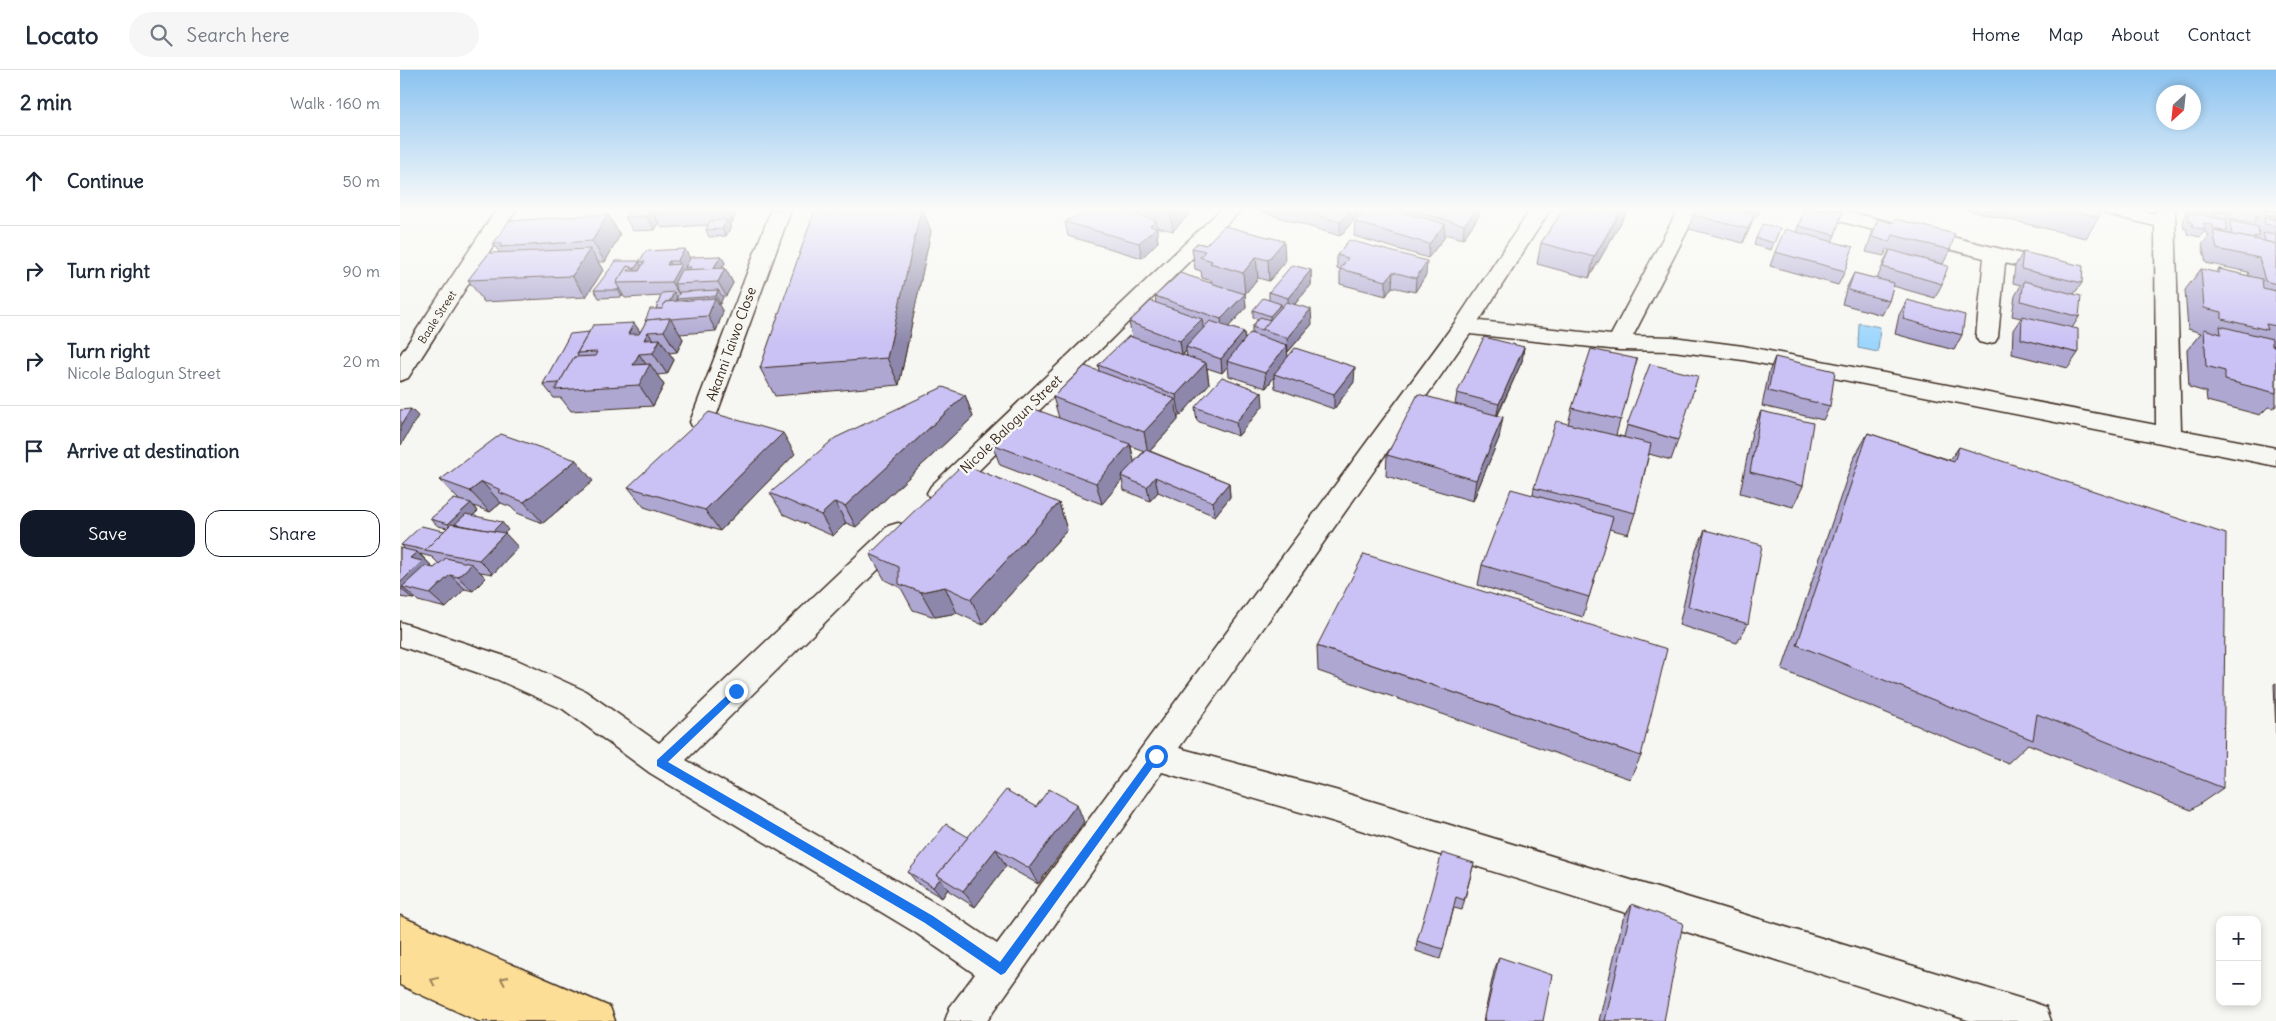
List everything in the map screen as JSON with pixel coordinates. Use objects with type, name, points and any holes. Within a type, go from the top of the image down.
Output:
[{"type":"highway","points":[[400,934],[580,1014]]},
{"type":"highway","points":[[400,966],[488,1006],[580,1014]]},
{"type":"street","name":"Baale Street","points":[[400,373],[477,254]]},
{"type":"street","name":"Akanni Taiwo Close","points":[[702,422],[764,254]]},
{"type":"street","name":"Nicole Balogun Street","points":[[661,763],[1185,254]]},
{"type":"street","points":[[964,1021],[1464,326],[1511,254]]},
{"type":"street","points":[[1619,344],[1628,321],[1664,254]]},
{"type":"street","points":[[1988,337],[1995,254]]},
{"type":"street","points":[[1997,254],[2071,273]]},
{"type":"street","points":[[2166,254],[2169,435]]},
{"type":"street","points":[[1464,326],[1619,344],[1673,344],[1743,353],[2276,457]]},
{"type":"street","points":[[400,634],[506,669],[574,700],[661,763],[929,920],[1001,970]]},
{"type":"street","points":[[1156,756],[1335,806],[2032,1021]]},
{"type":"water","points":[[1859,323],[1880,327],[1878,352],[1858,348]]},
{"type":"building","points":[[488,254],[586,254],[572,276],[468,280]]},
{"type":"building","points":[[644,254],[681,254],[677,261],[669,261],[667,265],[681,264],[671,282],[616,283],[627,266],[631,267],[628,271],[639,271],[645,261],[639,262]]},
{"type":"building","points":[[799,254],[911,254],[887,358],[760,368]]},
{"type":"building","points":[[1202,254],[1273,254],[1268,260],[1256,257],[1243,273],[1210,263],[1212,261],[1200,257]]},
{"type":"building","points":[[1402,254],[1427,261],[1416,278],[1393,272],[1386,281],[1340,269],[1348,258],[1337,255]]},
{"type":"building","points":[[1784,254],[1851,254],[1845,271]]},
{"type":"building","points":[[1888,254],[1906,254],[1948,266],[1942,284],[1883,267]]},
{"type":"building","points":[[2023,254],[2033,254],[2083,266],[2082,283],[2021,269]]},
{"type":"building","points":[[2242,254],[2276,254],[2276,284],[2265,281],[2259,258]]},
{"type":"building","points":[[721,256],[713,269],[689,270],[691,267],[685,267],[691,257]]},
{"type":"building","points":[[616,261],[640,261],[634,269],[627,266],[616,283],[619,288],[618,290],[594,290]]},
{"type":"building","points":[[1292,265],[1311,270],[1288,298],[1269,292]]},
{"type":"building","points":[[725,268],[718,282],[674,284],[681,270]]},
{"type":"building","points":[[2201,269],[2219,273],[2219,269],[2262,279],[2263,288],[2276,291],[2276,326],[2266,324],[2268,330],[2222,319],[2222,312],[2204,308]]},
{"type":"building","points":[[1180,273],[1245,294],[1221,319],[1155,296]]},
{"type":"building","points":[[1854,273],[1894,283],[1889,301],[1848,290]]},
{"type":"building","points":[[2024,281],[2081,296],[2079,317],[2021,301]]},
{"type":"building","points":[[718,290],[716,296],[676,299],[680,292]]},
{"type":"building","points":[[674,292],[670,301],[665,302],[662,309],[656,309],[662,293]]},
{"type":"building","points":[[715,298],[708,316],[645,321],[650,309],[662,309],[665,302]]},
{"type":"building","points":[[1263,298],[1281,304],[1270,316],[1253,310]]},
{"type":"building","points":[[1907,300],[1965,315],[1962,335],[1903,319]]},
{"type":"building","points":[[1151,301],[1202,319],[1180,341],[1129,322]]},
{"type":"building","points":[[1286,302],[1311,309],[1287,338],[1262,329]]},
{"type":"building","points":[[2022,316],[2078,329],[2078,353],[2021,339]]},
{"type":"building","points":[[1260,317],[1270,320],[1262,330],[1252,327]]},
{"type":"building","points":[[670,318],[664,331],[648,332],[644,340],[660,339],[653,353],[639,354],[633,365],[650,364],[639,385],[555,390],[574,357],[595,356],[597,352],[577,353],[593,325],[634,323],[628,334],[639,334],[647,320]]},
{"type":"building","points":[[1210,321],[1244,332],[1221,359],[1186,347]]},
{"type":"building","points":[[2220,326],[2272,339],[2272,346],[2276,346],[2276,393],[2225,380],[2225,371],[2206,366],[2204,329],[2221,334]]},
{"type":"building","points":[[589,332],[577,353],[577,357],[574,357],[559,383],[543,384],[570,334]]},
{"type":"building","points":[[1250,333],[1287,345],[1265,373],[1227,361]]},
{"type":"building","points":[[1129,336],[1206,363],[1176,395],[1098,365]]},
{"type":"building","points":[[1484,337],[1524,347],[1499,404],[1457,393]]},
{"type":"building","points":[[1295,348],[1355,367],[1334,394],[1274,374]]},
{"type":"building","points":[[1591,349],[1637,359],[1621,420],[1572,408]]},
{"type":"building","points":[[1775,357],[1835,371],[1830,406],[1768,391]]},
{"type":"building","points":[[1650,364],[1698,376],[1678,440],[1627,425]]},
{"type":"building","points":[[1085,366],[1175,399],[1144,432],[1053,397]]},
{"type":"building","points":[[1222,377],[1262,392],[1236,422],[1195,407]]},
{"type":"building","points":[[943,387],[965,395],[845,506],[835,502],[821,515],[770,493],[835,438]]},
{"type":"building","points":[[1418,394],[1503,417],[1476,480],[1387,455]]},
{"type":"building","points":[[1029,407],[1130,444],[1096,483],[992,444]]},
{"type":"building","points":[[411,409],[400,427],[400,410]]},
{"type":"building","points":[[1761,411],[1813,423],[1803,486],[1750,472]]},
{"type":"building","points":[[709,412],[783,433],[705,510],[628,487]]},
{"type":"building","points":[[1556,421],[1651,444],[1635,513],[1534,488]]},
{"type":"building","points":[[1868,433],[1954,462],[1959,447],[2226,534],[2223,788],[2037,714],[2033,740],[1797,645]]},
{"type":"building","points":[[501,434],[576,460],[524,502],[498,492],[501,490],[482,482],[470,491],[440,480]]},
{"type":"building","points":[[1146,450],[1229,483],[1213,502],[1155,477],[1147,487],[1121,476]]},
{"type":"building","points":[[963,464],[1059,503],[971,599],[945,587],[921,592],[899,584],[899,567],[870,554]]},
{"type":"building","points":[[1511,489],[1613,517],[1589,597],[1482,565]]},
{"type":"building","points":[[454,499],[471,503],[448,524],[430,519]]},
{"type":"building","points":[[466,514],[502,522],[493,531],[455,524]]},
{"type":"building","points":[[451,524],[505,533],[479,560],[425,550]]},
{"type":"building","points":[[421,526],[444,531],[425,550],[401,545]]},
{"type":"building","points":[[1705,530],[1762,545],[1748,624],[1688,606]]},
{"type":"building","points":[[400,548],[417,552],[410,558],[422,561],[400,583]]},
{"type":"building","points":[[1364,554],[1667,649],[1641,756],[1317,646]]},
{"type":"building","points":[[446,558],[472,564],[458,577],[450,575],[430,594],[402,587],[425,566],[434,568]]},
{"type":"building","points":[[1049,789],[1077,804],[1029,868],[996,849],[963,891],[937,875],[1006,790],[1036,807]]},
{"type":"building","points":[[946,824],[968,837],[937,875],[940,879],[933,887],[908,872]]},
{"type":"building","points":[[1442,853],[1474,863],[1464,900],[1456,897],[1443,949],[1417,941]]},
{"type":"building","points":[[1632,904],[1683,923],[1664,1021],[1605,1021]]},
{"type":"building","points":[[1499,957],[1552,975],[1543,1021],[1484,1021]]},
{"type":"route","points":[[736,691],[661,763],[929,920],[1001,970],[1156,756]]}]
